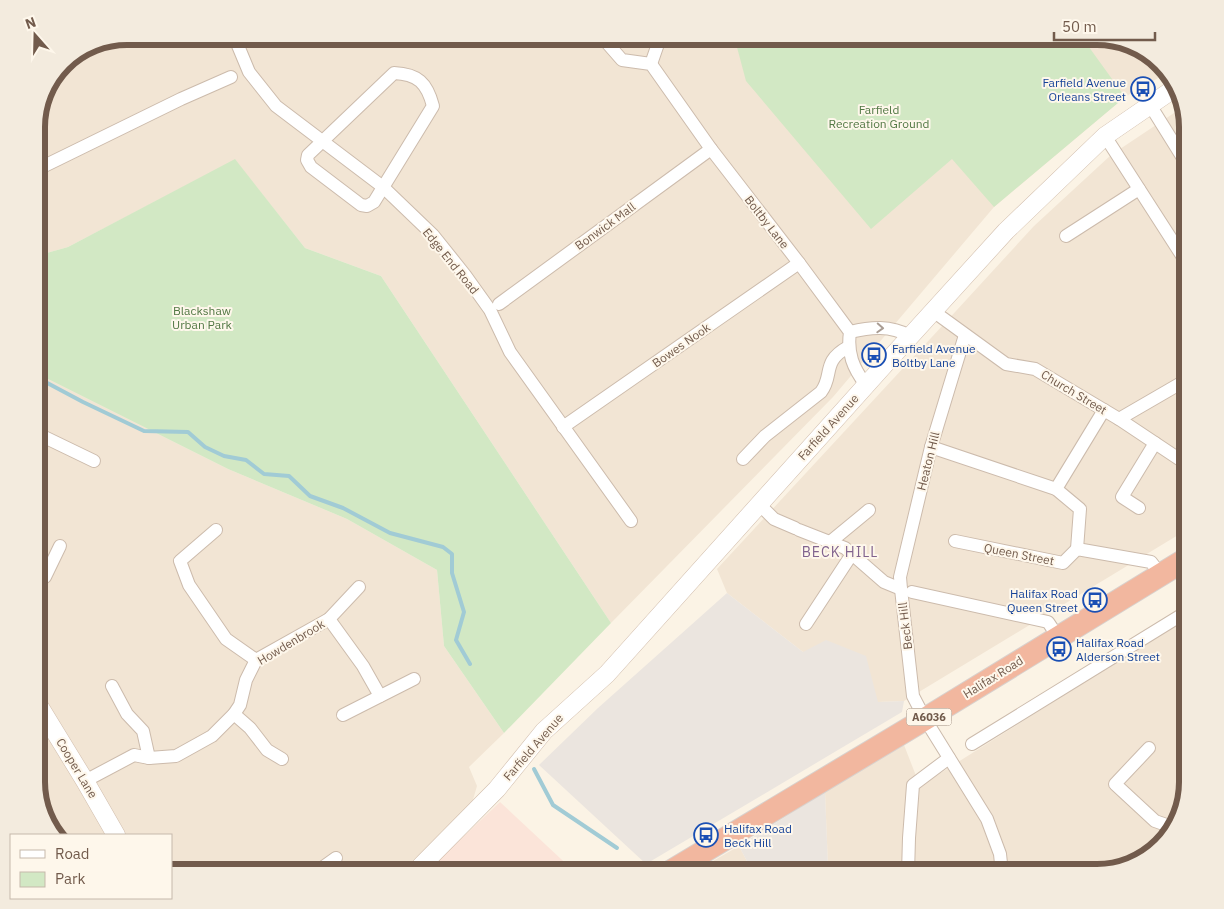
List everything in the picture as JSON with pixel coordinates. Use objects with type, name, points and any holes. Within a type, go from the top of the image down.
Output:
[{"type":"highway","name":"Halifax Road","points":[[683,864],[1179,564]]},
{"type":"street","name":"Edge End Road","points":[[238,45],[249,72],[276,106],[384,187],[433,235],[490,310],[510,352],[631,522]]},
{"type":"street","points":[[609,45],[622,60],[651,64],[658,45]]},
{"type":"street","name":"Boltby Lane","points":[[651,64],[711,149],[850,332]]},
{"type":"street","points":[[394,72],[409,73],[422,82],[429,92],[432,106],[384,187],[374,202],[367,206],[361,205],[311,167],[307,160],[308,155],[394,72]]},
{"type":"street","points":[[45,166],[181,99],[231,77]]},
{"type":"street","name":"Farfield Avenue","points":[[423,864],[497,789],[544,732],[607,674],[1006,231],[1105,136],[1171,91]]},
{"type":"street","points":[[1150,105],[1179,152]]},
{"type":"street","points":[[1105,136],[1179,251]]},
{"type":"street","name":"Bonwick Mall","points":[[499,304],[711,149]]},
{"type":"street","points":[[1066,236],[1139,189]]},
{"type":"street","name":"Bowes Nook","points":[[564,427],[799,263]]},
{"type":"street","name":"Church Street","points":[[933,311],[1006,364],[1035,369],[1119,419],[1179,459]]},
{"type":"street","points":[[866,385],[854,369],[848,347],[850,332],[871,327],[887,328],[901,331],[910,336]]},
{"type":"street","name":"Heaton Hill","points":[[906,590],[900,577],[931,447],[964,335]]},
{"type":"street","points":[[743,459],[766,436],[821,392],[827,384],[830,364],[840,352],[848,347]]},
{"type":"street","points":[[1119,419],[1179,384]]},
{"type":"street","points":[[1056,489],[1104,410]]},
{"type":"street","points":[[45,437],[94,461]]},
{"type":"street","points":[[1139,508],[1122,497],[1155,443]]},
{"type":"street","points":[[931,447],[1056,489],[1080,509],[1077,549],[1151,562],[1161,575]]},
{"type":"street","name":"Beck Hill","points":[[759,504],[774,519],[845,548],[884,582],[906,590],[913,696],[925,719],[987,819],[1000,854],[1001,864]]},
{"type":"street","points":[[829,542],[869,510]]},
{"type":"street","points":[[216,530],[180,561],[189,585],[226,639],[256,660]]},
{"type":"street","name":"Queen Street","points":[[955,541],[1064,563],[1077,549]]},
{"type":"street","points":[[45,577],[60,546]]},
{"type":"street","points":[[806,624],[852,554]]},
{"type":"street","name":"Howdenbrook","points":[[85,781],[134,755],[149,758],[176,756],[212,736],[234,714],[240,705],[246,680],[256,660],[330,619],[359,587]]},
{"type":"street","points":[[906,590],[1048,622],[1058,637]]},
{"type":"street","points":[[972,744],[1179,617]]},
{"type":"street","points":[[330,619],[363,666],[380,696]]},
{"type":"street","points":[[344,715],[414,678]]},
{"type":"street","points":[[112,686],[127,714],[143,731],[149,758]]},
{"type":"street","points":[[234,714],[250,728],[268,750],[282,759]]},
{"type":"street","name":"Cooper Lane","points":[[45,716],[115,834]]},
{"type":"street","points":[[1149,748],[1115,784],[1154,821],[1166,825]]},
{"type":"street","points":[[908,864],[913,785],[949,758]]},
{"type":"street","points":[[328,864],[336,858]]},
{"type":"shaded area","points":[[127,45],[1097,45],[1123,49],[1133,53],[1147,62],[1161,76],[1125,97],[994,207],[833,397],[611,623],[381,276],[305,248],[235,160],[68,247],[45,253],[45,122],[48,106],[53,91],[73,65],[86,56],[101,49],[111,47]]},
{"type":"shaded area","points":[[1177,111],[1179,127],[1179,534],[904,701],[878,702],[803,652],[727,593],[717,569],[1034,226],[1111,155]]},
{"type":"shaded area","points":[[45,378],[228,469],[347,519],[437,570],[444,646],[504,733],[469,767],[477,786],[472,803],[460,819],[408,864],[172,864],[172,834],[64,834],[53,818],[45,787]]},
{"type":"shaded area","points":[[727,593],[803,652],[826,640],[866,656],[878,702],[904,701],[902,712],[646,864],[539,765],[598,708]]},
{"type":"shaded area","points":[[1179,623],[1178,793],[1171,818],[1162,832],[1147,847],[1133,856],[1123,860],[1097,864],[828,864],[825,792],[904,745],[920,786]]},
{"type":"shaded area","points":[[825,792],[828,864],[748,864],[739,846]]},
{"type":"shaded area","points":[[500,802],[566,864],[435,864]]},
{"type":"shaded area","points":[[739,846],[748,864],[708,864]]},
{"type":"green space","name":"Farfield Recreation Ground","points":[[736,45],[1087,45],[1125,97],[994,207],[952,159],[871,229],[746,81]]},
{"type":"green space","name":"Blackshaw Urban Park","points":[[235,159],[305,248],[381,276],[611,623],[504,733],[444,646],[437,570],[347,519],[228,469],[45,378],[45,253],[68,247]]},
{"type":"waterway","points":[[45,382],[144,431],[188,432],[205,447],[224,456],[246,460],[264,474],[289,476],[310,496],[343,508],[390,533],[443,547],[452,554],[452,573],[464,612],[456,640],[470,664]]},
{"type":"waterway","points":[[534,769],[553,805],[617,848]]},
{"type":"place","name":"Farfield Avenue Orleans Street","points":[[1143,89]]},
{"type":"place","name":"Farfield Avenue Boltby Lane","points":[[874,355]]},
{"type":"place","name":"Halifax Road Queen Street","points":[[1095,600]]},
{"type":"place","name":"Halifax Road Alderson Street","points":[[1059,649]]},
{"type":"place","name":"Halifax Road Beck Hill","points":[[706,835]]},
{"type":"district","name":"BECK HILL","points":[[840,552]]}]
